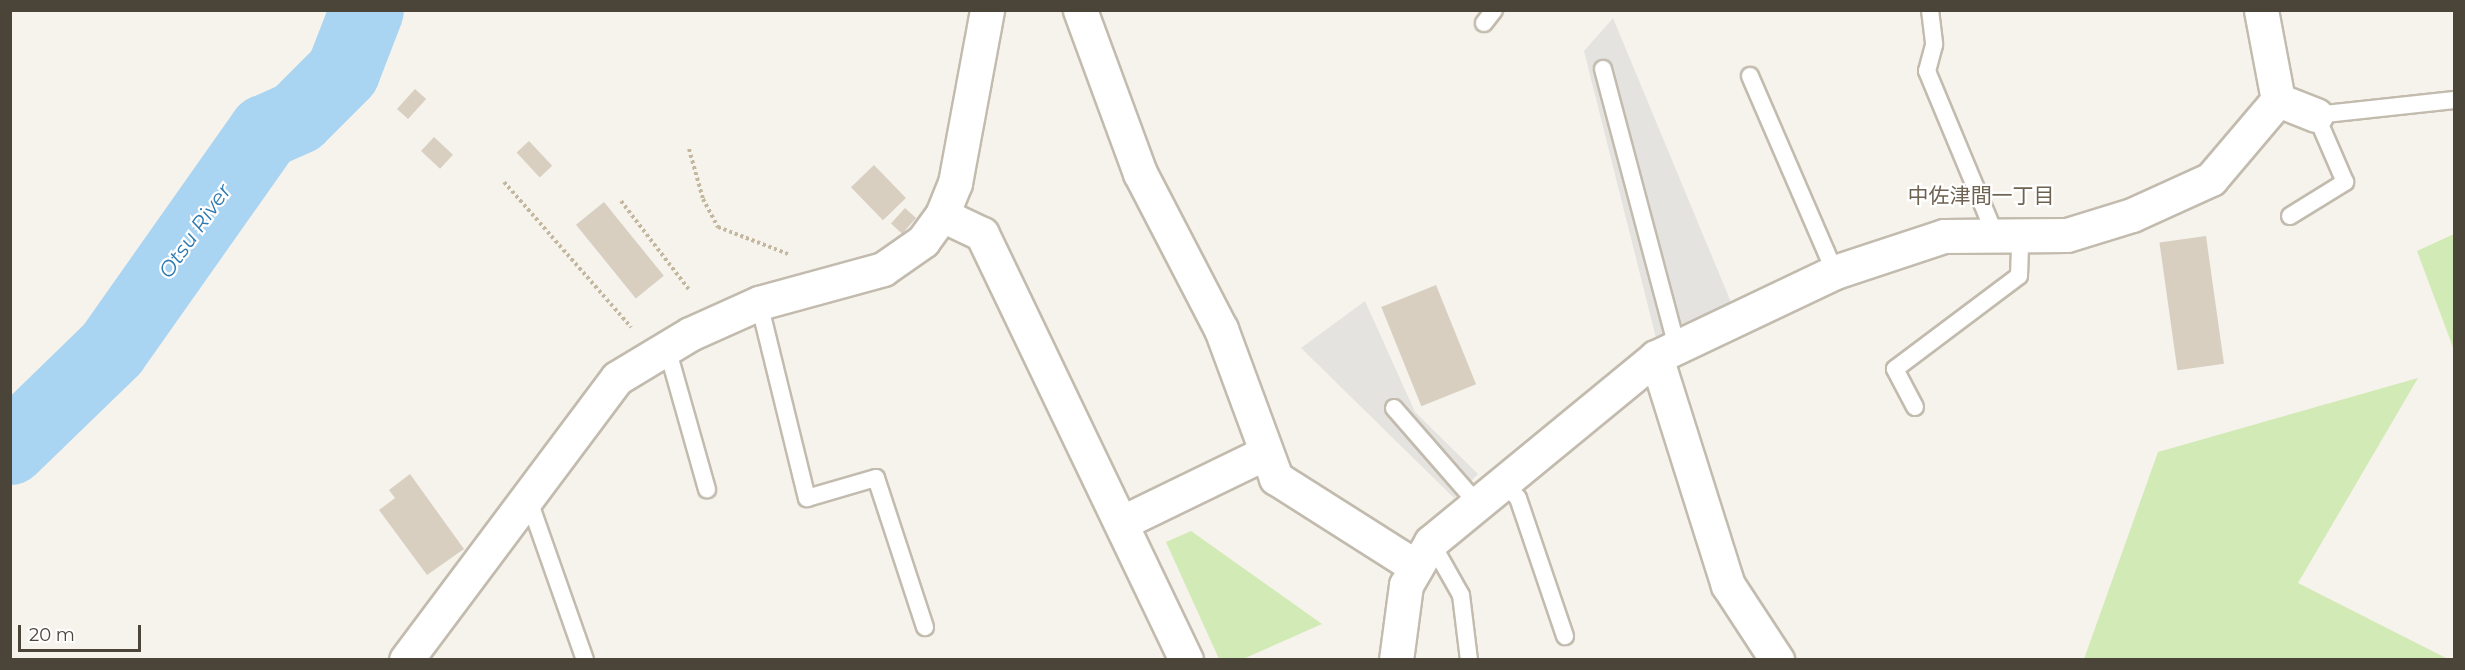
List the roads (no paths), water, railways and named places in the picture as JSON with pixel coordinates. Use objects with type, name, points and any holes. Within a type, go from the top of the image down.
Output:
[{"type":"street","points":[[406,660],[617,378],[714,323],[759,303],[815,290],[883,268],[923,241],[942,215],[955,183],[987,10]]},
{"type":"street","points":[[1080,10],[1140,173],[1221,329],[1263,454],[1276,478],[1424,554]]},
{"type":"street","points":[[2260,10],[2278,100]]},
{"type":"street","points":[[1396,660],[1406,585],[1424,554],[1502,481],[1667,352],[1835,272],[1944,236],[2067,235],[2132,215],[2211,179],[2278,100]]},
{"type":"street","points":[[2278,100],[2316,115]]},
{"type":"street","points":[[942,215],[982,234],[1124,522],[1186,660]]},
{"type":"street","points":[[1667,352],[1728,585],[1777,660]]},
{"type":"street","points":[[1124,522],[1263,454]]},
{"type":"lane","points":[[1915,407],[1895,369],[2019,276],[2008,237],[1927,71],[1935,45],[1930,10]]},
{"type":"lane","points":[[1603,69],[1667,352]]},
{"type":"lane","points":[[1750,76],[1835,272]]},
{"type":"lane","points":[[2290,216],[2345,182],[2316,115],[2454,100]]},
{"type":"lane","points":[[759,303],[807,498],[876,478],[925,627]]},
{"type":"lane","points":[[661,351],[707,489]]},
{"type":"lane","points":[[1394,408],[1477,502]]},
{"type":"lane","points":[[1502,481],[1518,498],[1565,636]]},
{"type":"lane","points":[[528,498],[585,660]]},
{"type":"lane","points":[[1424,554],[1461,595],[1469,660]]},
{"type":"waterway","name":"Otsu River","points":[[10,448],[112,349],[265,132],[298,117],[343,72],[367,10]]},
{"type":"district","name":"中佐津間一丁目","points":[[1981,196]]}]
